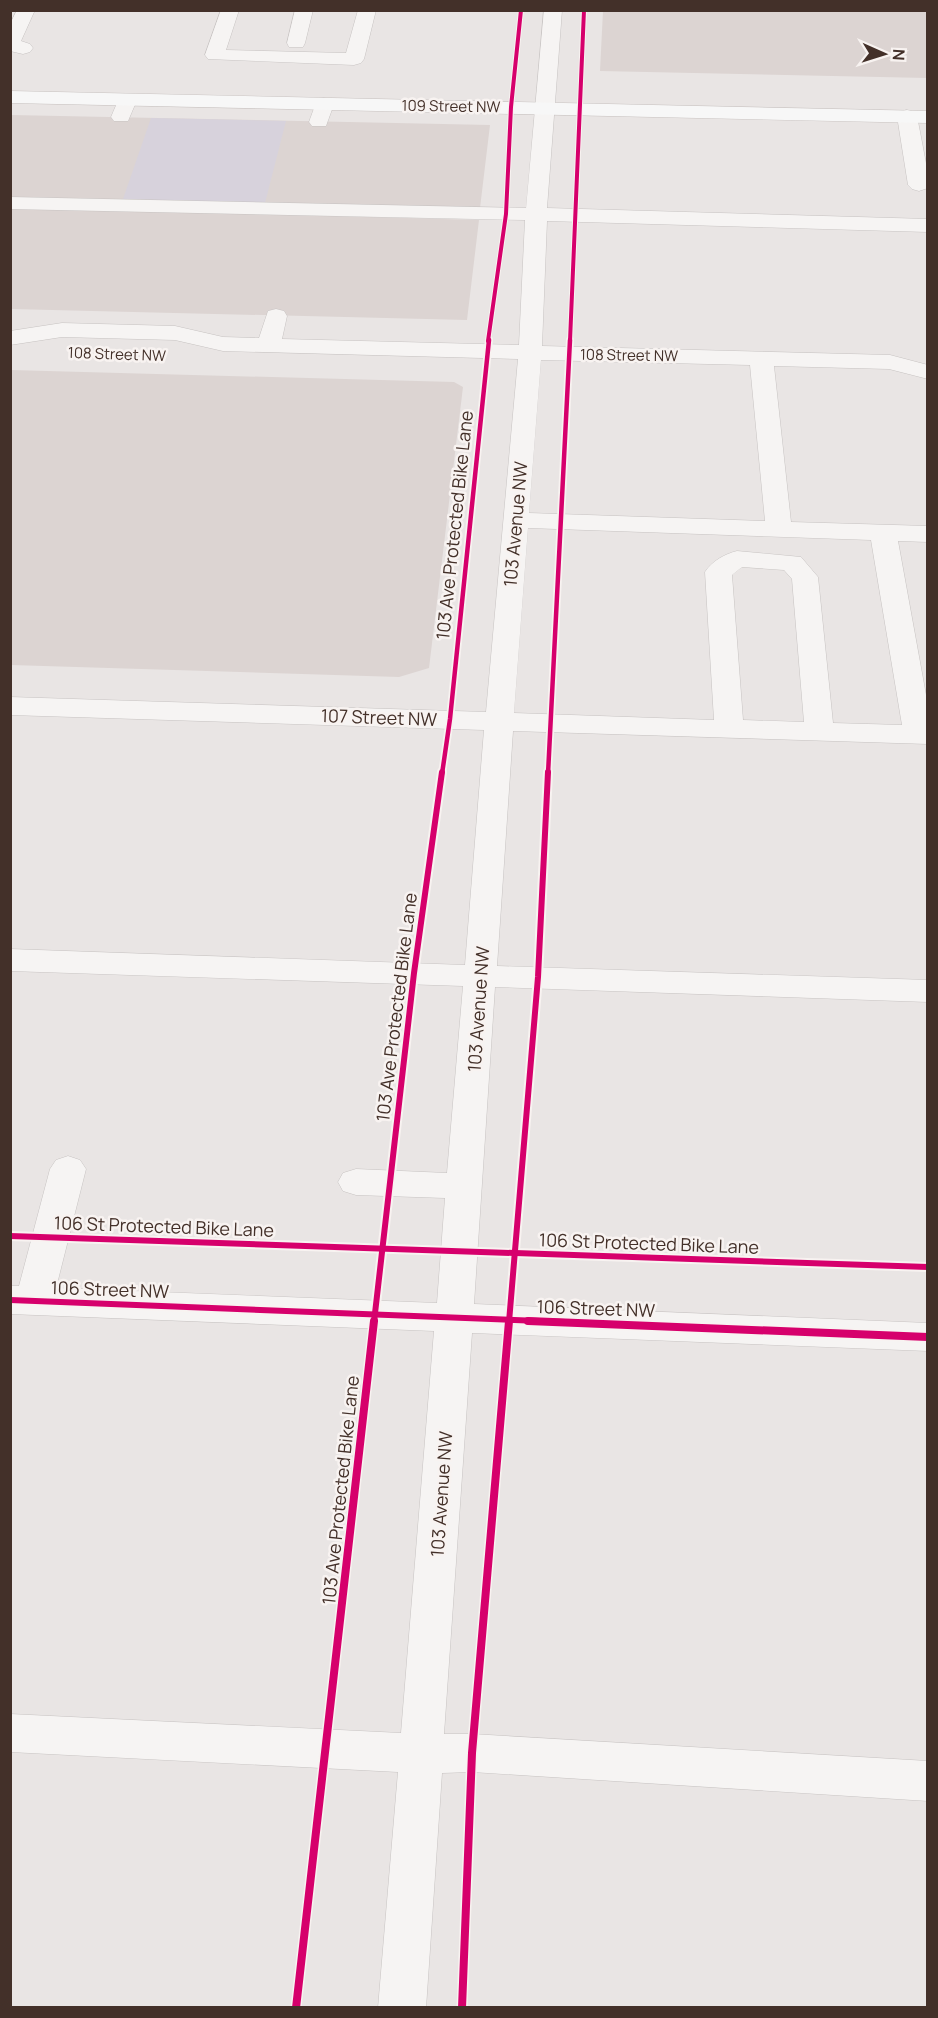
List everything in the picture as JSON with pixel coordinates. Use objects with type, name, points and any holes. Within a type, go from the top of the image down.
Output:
[{"type":"main road","name":"109 Street NW","points":[[499,87],[547,98],[917,116]]},
{"type":"main road","name":"109 Street NW","points":[[10,97],[124,108],[322,113],[547,98],[597,89]]},
{"type":"street","points":[[22,48],[13,46],[12,41],[26,10]]},
{"type":"street","points":[[230,10],[215,55],[354,58],[367,10]]},
{"type":"street","points":[[296,44],[304,10]]},
{"type":"street","name":"103 Avenue NW","points":[[402,2007],[515,520],[530,352],[536,215],[553,10]]},
{"type":"street","points":[[917,116],[919,185]]},
{"type":"street","points":[[14,204],[86,201],[229,211],[300,209],[927,226]]},
{"type":"street","points":[[153,225],[173,212],[174,207]]},
{"type":"street","points":[[191,337],[199,314]]},
{"type":"street","points":[[269,346],[276,316]]},
{"type":"street","name":"108 Street NW","points":[[10,339],[62,330],[175,333],[223,344],[890,362],[927,372]]},
{"type":"street","name":"108 Street NW","points":[[10,339],[50,352],[81,352]]},
{"type":"street","name":"108 Street NW","points":[[173,356],[223,344]]},
{"type":"street","name":"108 Street NW","points":[[890,362],[927,352]]},
{"type":"street","points":[[761,358],[779,529]]},
{"type":"street","points":[[515,520],[927,534]]},
{"type":"street","points":[[883,532],[923,734]]},
{"type":"street","points":[[729,728],[718,572],[737,560],[792,563],[805,578],[819,731]]},
{"type":"street","name":"107 Street NW","points":[[10,706],[923,734]]},
{"type":"street","points":[[10,960],[927,991]]},
{"type":"street","points":[[22,1300],[68,1169]]},
{"type":"street","points":[[356,1182],[465,1186]]},
{"type":"street","name":"106 Street NW","points":[[22,1300],[927,1337]]},
{"type":"street","points":[[10,1733],[422,1754],[484,1754],[927,1781]]},
{"type":"shaded area","points":[[603,11],[927,11],[927,78],[600,71]]},
{"type":"shaded area","points":[[11,115],[490,125],[480,208],[336,216],[479,220],[467,320],[11,309]]},
{"type":"shaded area","points":[[151,118],[286,121],[265,203],[123,199]]},
{"type":"shaded area","points":[[11,370],[454,382],[463,387],[429,668],[399,677],[11,665]]},
{"type":"cycle path","name":"103 Ave Protected Bike Lane","points":[[296,2008],[414,973],[450,719],[487,351],[506,214],[511,107],[521,10]]},
{"type":"cycle path","points":[[462,2008],[472,1753],[538,977],[571,330],[584,10]]},
{"type":"cycle path","name":"106 St Protected Bike Lane","points":[[10,1236],[928,1267]]},
{"type":"cycle path","points":[[10,1300],[928,1337]]}]
